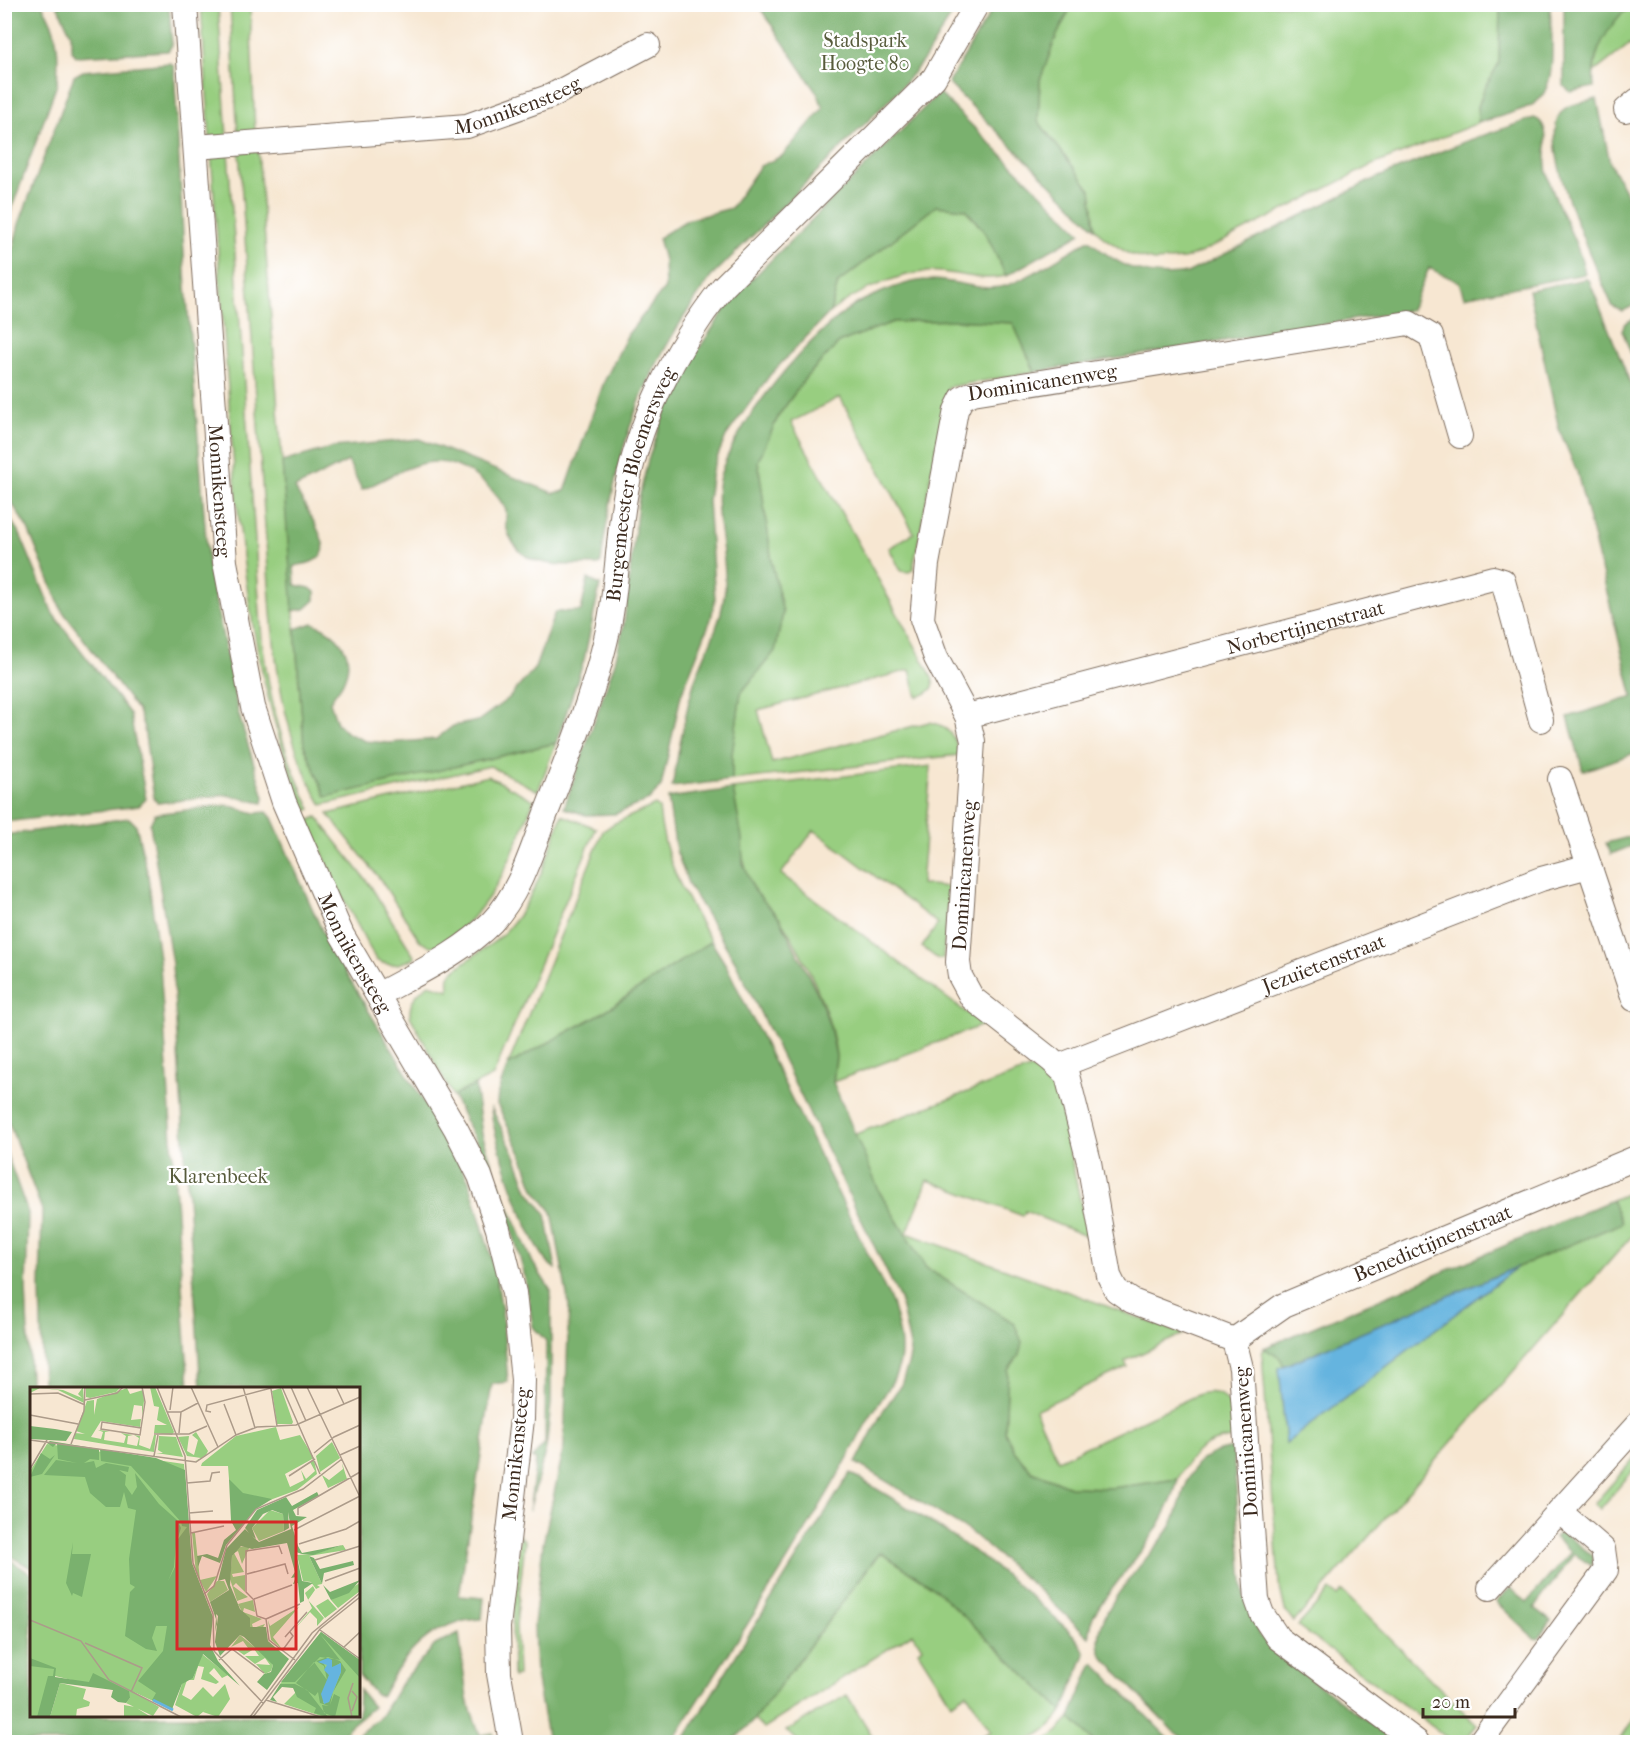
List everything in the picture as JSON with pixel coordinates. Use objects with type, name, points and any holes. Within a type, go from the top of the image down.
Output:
[{"type":"street","name":"Monnikensteeg","points":[[185,4],[225,562],[253,707],[284,802],[342,935],[480,1176],[498,1230],[514,1293],[523,1380],[522,1419],[498,1627],[499,1674],[511,1743]]},
{"type":"street","name":"Burgemeester Bloemersweg","points":[[378,995],[467,943],[492,921],[513,892],[550,803],[600,659],[610,621],[624,502],[635,456],[649,413],[670,368],[698,319],[723,287],[934,78],[977,4]]},
{"type":"street","name":"Monnikensteeg","points":[[196,147],[467,126],[551,96],[648,45]]},
{"type":"street","name":"Dominicanenweg","points":[[1417,1743],[1278,1638],[1262,1614],[1257,1600],[1241,1368],[1234,1340],[1132,1301],[1116,1290],[1109,1276],[1072,1086],[1059,1066],[972,998],[960,976],[958,962],[973,741],[967,716],[929,643],[922,619],[922,598],[954,421],[958,404],[966,395],[1409,323],[1431,336],[1460,436]]},
{"type":"street","name":"Norbertijnenstraat","points":[[967,716],[1492,578],[1503,580],[1541,720]]},
{"type":"street","points":[[1560,779],[1634,999]]},
{"type":"street","name":"Jezuïetenstraat","points":[[1059,1066],[1541,879],[1589,866]]},
{"type":"street","name":"Benedictijnenstraat","points":[[1234,1340],[1284,1305],[1638,1157]]},
{"type":"street","points":[[1490,1588],[1638,1424]]},
{"type":"street","points":[[1480,1743],[1606,1570],[1603,1549],[1559,1511]]},
{"type":"green space","points":[[5,4],[42,5],[55,33],[58,63],[57,84],[5,227]]},
{"type":"green space","points":[[57,5],[169,5],[172,45],[168,51],[76,56],[71,49],[71,34]]},
{"type":"green space","points":[[201,5],[218,5],[227,137],[210,138]]},
{"type":"green space","points":[[230,5],[250,5],[255,134],[238,136]]},
{"type":"green space","name":"Stadspark Hoogte 80","points":[[758,5],[958,5],[925,58],[899,90],[711,277],[687,313],[666,346],[635,412],[615,481],[601,562],[598,565],[561,565],[534,560],[526,556],[516,547],[509,535],[506,526],[506,510],[499,499],[484,483],[466,470],[445,463],[426,463],[398,472],[362,490],[348,461],[295,488],[322,539],[323,552],[318,559],[294,566],[295,585],[310,588],[315,592],[315,600],[305,609],[293,611],[282,462],[334,447],[419,439],[553,493],[565,491],[604,382],[628,334],[665,288],[664,260],[658,238],[687,220],[731,208],[760,166],[782,156],[823,108],[818,94]]},
{"type":"green space","points":[[995,5],[1072,5],[1056,37],[1040,80],[1038,121],[1091,190],[1095,228],[948,83]]},
{"type":"green space","points":[[1072,5],[1500,5],[1499,63],[1484,90],[1478,107],[1478,123],[1370,166],[1200,253],[1184,259],[1154,261],[1129,254],[1104,238],[1095,228],[1091,190],[1038,121],[1040,80],[1056,37]]},
{"type":"green space","points":[[1500,5],[1550,5],[1552,60],[1550,74],[1541,98],[1532,105],[1478,123],[1478,107],[1484,90],[1499,63]]},
{"type":"green space","points":[[1564,5],[1637,5],[1622,13],[1599,47],[1594,66],[1594,87],[1570,92],[1564,86]]},
{"type":"green space","points":[[1637,6],[1637,49],[1630,44],[1594,72],[1598,52],[1606,32],[1620,16]]},
{"type":"green space","points":[[170,63],[174,66],[185,273],[208,564],[238,712],[264,797],[263,803],[227,795],[158,803],[154,799],[144,728],[138,711],[61,609],[28,529],[5,492],[5,282],[19,224],[74,76],[83,71]]},
{"type":"green space","points":[[939,93],[1081,233],[1006,276],[986,234],[966,209],[936,206],[838,283],[830,312],[770,375],[726,436],[712,470],[708,501],[715,599],[711,619],[681,695],[661,787],[649,800],[615,814],[586,815],[564,808],[615,662],[624,624],[638,503],[648,460],[664,415],[684,371],[732,299]]},
{"type":"green space","points":[[1597,99],[1610,163],[1637,213],[1637,304],[1623,311],[1613,307],[1583,237],[1571,207],[1556,149],[1556,126],[1563,110],[1574,104]]},
{"type":"green space","points":[[1534,118],[1543,126],[1547,173],[1555,198],[1578,249],[1585,274],[1464,297],[1459,282],[1429,268],[1411,310],[1035,372],[1013,323],[954,320],[893,322],[840,342],[806,377],[779,415],[758,461],[772,563],[783,613],[775,651],[741,693],[732,754],[732,780],[672,787],[691,693],[718,623],[723,603],[725,574],[717,500],[724,463],[737,438],[776,382],[799,355],[844,313],[864,300],[904,284],[921,281],[938,280],[992,288],[1001,287],[1033,273],[1089,240],[1111,257],[1134,269],[1159,274],[1187,273],[1374,179],[1464,142]]},
{"type":"green space","points":[[258,150],[304,745],[326,797],[556,743],[538,791],[490,766],[322,805],[310,783],[292,737],[286,712],[271,613],[239,151]]},
{"type":"green space","points":[[228,152],[262,641],[269,685],[285,748],[311,809],[305,812],[272,712],[260,661],[237,508],[211,153]]},
{"type":"green space","points":[[936,206],[965,209],[986,234],[1006,276],[982,278],[928,272],[898,277],[854,296],[830,312],[838,283]]},
{"type":"green space","points":[[1589,280],[1637,400],[1638,752],[1583,771],[1568,717],[1633,697],[1577,472],[1559,429],[1529,290]]},
{"type":"green space","points":[[1637,317],[1637,369],[1622,330],[1625,323]]},
{"type":"green space","points":[[954,320],[1013,323],[1035,372],[948,387],[913,569],[909,572],[901,571],[889,548],[914,533],[840,397],[791,422],[930,672],[934,682],[933,687],[917,697],[910,670],[758,710],[772,763],[929,722],[941,726],[950,733],[959,755],[732,780],[732,754],[741,693],[775,651],[783,613],[772,563],[758,461],[779,415],[806,377],[840,342],[893,322]]},
{"type":"green space","points":[[4,510],[20,534],[53,614],[130,714],[146,799],[139,806],[5,822]]},
{"type":"green space","points":[[588,579],[600,585],[584,660],[556,743],[326,797],[304,745],[295,629],[313,623],[330,632],[343,645],[348,662],[347,672],[342,685],[330,702],[337,723],[347,733],[365,741],[389,743],[436,739],[453,726],[478,721],[509,698],[535,668],[555,612],[581,611]]},
{"type":"green space","points":[[931,766],[921,884],[949,887],[943,959],[938,959],[922,947],[938,924],[814,830],[781,874],[983,1025],[833,1082],[836,1055],[823,1002],[789,933],[777,915],[753,888],[748,877],[733,789]]},
{"type":"green space","points":[[488,776],[534,800],[511,857],[493,891],[468,922],[452,936],[444,942],[429,946],[420,941],[380,879],[328,814]]},
{"type":"green space","points":[[733,789],[742,838],[743,863],[754,890],[780,919],[819,996],[830,1027],[836,1056],[833,1082],[880,1193],[926,1268],[1014,1323],[1022,1342],[1019,1355],[1008,1370],[1005,1432],[1015,1452],[1032,1471],[1070,1487],[1112,1488],[1178,1479],[1165,1514],[1155,1531],[1093,1616],[1089,1637],[1040,1591],[969,1531],[856,1463],[883,1411],[901,1385],[911,1351],[900,1299],[735,961],[689,886],[676,850],[668,798]]},
{"type":"green space","name":"Klarenbeek","points":[[227,805],[255,813],[267,812],[272,818],[328,944],[444,1135],[469,1181],[495,1270],[502,1311],[508,1382],[492,1384],[459,1596],[484,1598],[482,1619],[448,1626],[421,1642],[399,1666],[382,1696],[376,1695],[360,1676],[360,1387],[201,1387],[172,964],[150,824],[155,814]]},
{"type":"green space","points":[[655,805],[659,808],[665,844],[677,878],[711,941],[602,1013],[508,1065],[603,831]]},
{"type":"green space","points":[[562,815],[596,828],[493,1076],[453,1096],[410,1016],[412,1002],[417,994],[429,984],[449,990],[449,976],[452,972],[500,937],[512,924],[538,880]]},
{"type":"green space","points":[[317,817],[370,885],[415,958],[396,964],[386,964],[376,960],[340,892],[308,821]]},
{"type":"green space","points":[[129,818],[136,825],[148,876],[160,966],[189,1387],[43,1387],[40,1289],[42,1210],[5,1113],[5,835]]},
{"type":"green space","points":[[1637,835],[1637,844],[1611,854],[1606,843]]},
{"type":"green space","points":[[711,941],[726,965],[892,1303],[900,1339],[900,1361],[890,1386],[870,1416],[797,1546],[672,1742],[548,1742],[536,1675],[534,1625],[543,1544],[564,1447],[569,1306],[552,1212],[534,1189],[522,1155],[497,1104],[498,1092],[508,1065],[602,1013]]},
{"type":"green space","points":[[1029,1069],[1038,1070],[1055,1082],[1088,1237],[1025,1211],[1023,1216],[928,1180],[907,1233],[1183,1334],[1125,1361],[1127,1367],[1035,1410],[1058,1460],[1199,1394],[1219,1394],[1231,1411],[1233,1438],[1206,1445],[1193,1455],[1178,1479],[1112,1488],[1070,1487],[1032,1471],[1015,1452],[1005,1432],[1008,1370],[1019,1355],[1014,1323],[926,1268],[880,1193],[853,1135]]},
{"type":"green space","points":[[475,1085],[482,1134],[495,1174],[533,1263],[551,1291],[551,1404],[546,1448],[529,1511],[536,1460],[532,1458],[545,1444],[546,1341],[533,1327],[525,1277],[492,1173],[453,1096]]},
{"type":"green space","points":[[491,1107],[516,1158],[528,1190],[546,1214],[556,1269],[547,1261],[536,1244],[525,1221],[498,1142]]},
{"type":"green space","points":[[4,1147],[28,1213],[26,1289],[30,1387],[30,1567],[5,1553]]},
{"type":"green space","points":[[1637,1189],[1637,1230],[1294,1622],[1285,1610],[1279,1584],[1262,1354],[1264,1348],[1280,1358],[1284,1366],[1279,1368],[1286,1443],[1517,1267],[1621,1223],[1612,1200]]},
{"type":"green space","points":[[1612,1200],[1622,1223],[1284,1366],[1280,1358],[1264,1348]]},
{"type":"green space","points":[[1233,1448],[1244,1596],[1259,1635],[1281,1657],[1396,1742],[1189,1742],[1173,1731],[1103,1657],[1099,1641],[1102,1624],[1110,1607],[1134,1572],[1170,1528],[1194,1469],[1211,1454]]},
{"type":"green space","points":[[1637,1455],[1637,1466],[1600,1509],[1594,1504]]},
{"type":"green space","points":[[850,1473],[928,1521],[1003,1573],[1075,1637],[1085,1654],[1063,1711],[932,1586],[880,1552],[754,1720],[732,1742],[682,1742]]},
{"type":"green space","points":[[1562,1532],[1593,1556],[1592,1566],[1574,1554],[1534,1608],[1551,1621],[1539,1639],[1534,1638],[1496,1602],[1510,1588],[1527,1602],[1571,1552],[1555,1537]]},
{"type":"green space","points":[[520,1536],[525,1541],[516,1625],[518,1676],[513,1677],[512,1625]]},
{"type":"green space","points":[[880,1552],[932,1586],[1063,1711],[1054,1723],[1035,1737],[1025,1740],[973,1742],[991,1731],[967,1693],[951,1703],[918,1651],[922,1648],[913,1633],[764,1728],[754,1720]]},
{"type":"green space","points":[[4,1556],[30,1573],[30,1717],[360,1717],[360,1691],[373,1707],[350,1726],[336,1742],[5,1742]]},
{"type":"green space","points":[[1330,1590],[1337,1596],[1342,1591],[1477,1725],[1463,1742],[1453,1742],[1298,1626]]},
{"type":"green space","points":[[459,1633],[467,1699],[480,1735],[493,1733],[495,1742],[349,1742],[381,1716],[402,1682],[435,1645]]},
{"type":"green space","points":[[1093,1663],[1172,1742],[1095,1742],[1070,1717]]},
{"type":"green space","points":[[847,1695],[876,1742],[800,1742],[786,1731]]},
{"type":"green space","points":[[1637,1714],[1637,1742],[1619,1742]]},
{"type":"green space","points":[[1070,1717],[1095,1742],[1044,1742],[1059,1731]]},
{"type":"water","points":[[1517,1267],[1286,1443],[1279,1368]]}]
